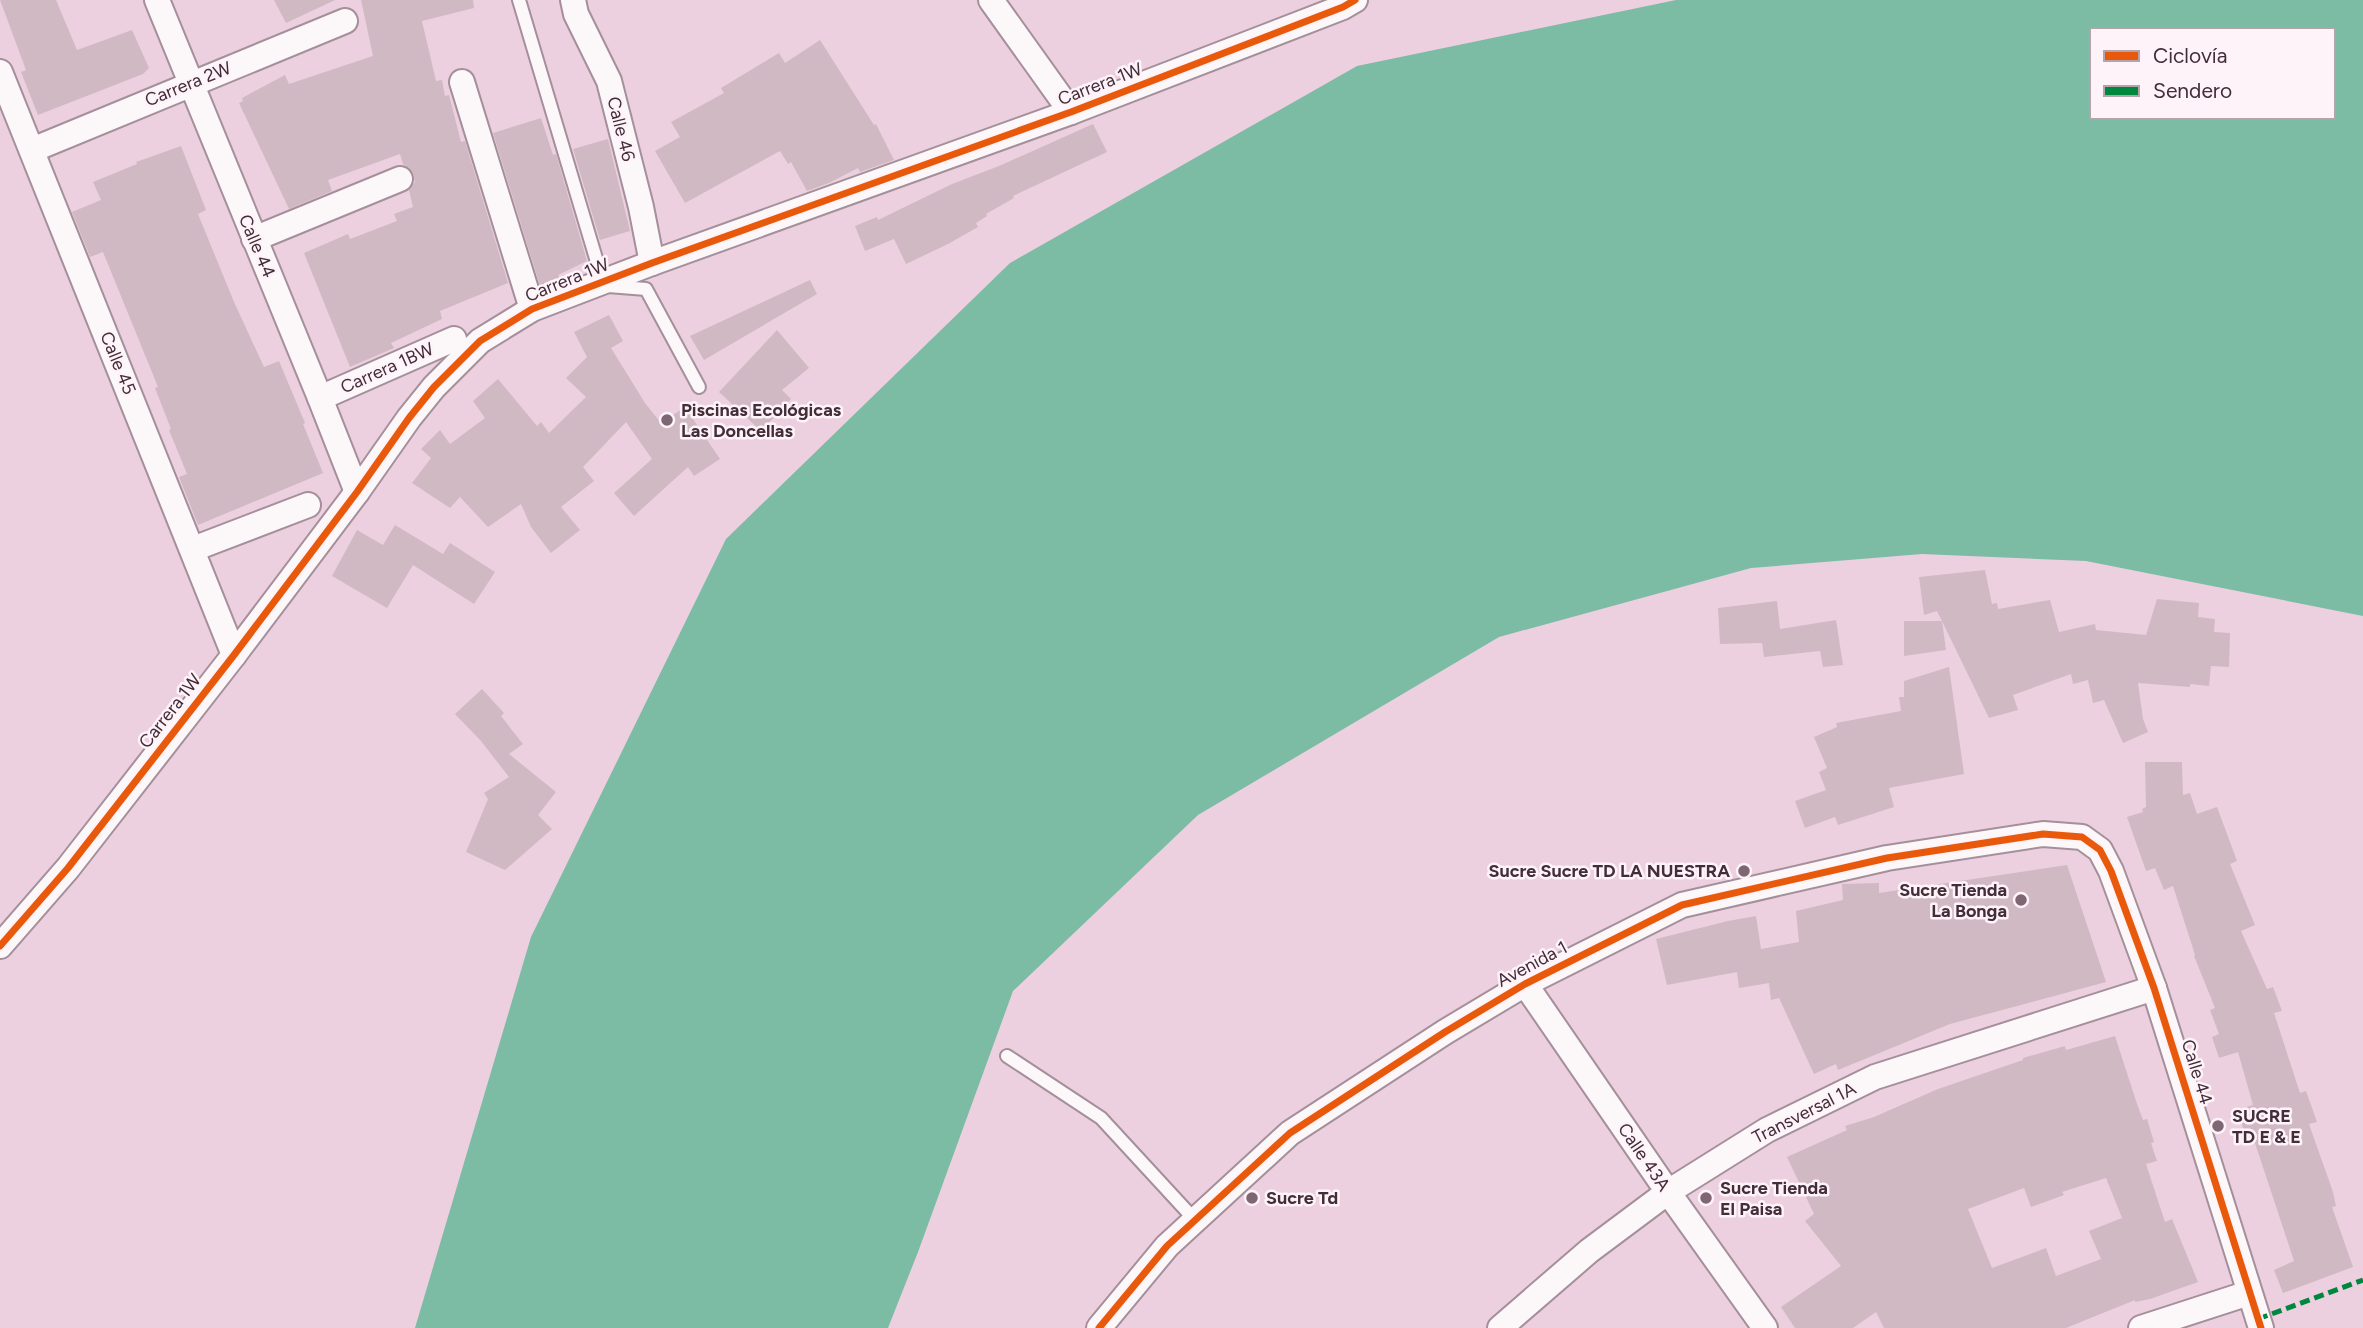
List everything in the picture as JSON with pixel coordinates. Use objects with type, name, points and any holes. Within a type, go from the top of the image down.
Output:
[{"type":"street","name":"Calle 44","points":[[157,0],[357,492]]},
{"type":"street","name":"Calle 46","points":[[573,0],[576,14],[609,81],[641,207],[652,263]]},
{"type":"street","points":[[991,0],[1071,112]]},
{"type":"street","name":"Carrera 1W","points":[[0,946],[68,868],[234,655],[433,387],[480,341],[532,310],[652,263],[1071,112],[1343,7],[1355,0]]},
{"type":"street","name":"Carrera 2W","points":[[32,150],[345,21]]},
{"type":"street","name":"Calle 45","points":[[0,72],[234,655]]},
{"type":"street","points":[[462,82],[532,310]]},
{"type":"street","points":[[254,239],[400,179]]},
{"type":"street","name":"Carrera 1BW","points":[[320,398],[454,339]]},
{"type":"street","points":[[194,550],[308,505]]},
{"type":"street","name":"Avenida 1","points":[[1099,1328],[1167,1246],[1290,1133],[1445,1032],[1525,984],[1682,905],[1887,858],[2043,834],[2082,837]]},
{"type":"street","name":"Calle 44","points":[[2082,837],[2100,850],[2111,871],[2154,988],[2260,1328]]},
{"type":"street","name":"Calle 43A","points":[[1525,984],[1765,1328]]},
{"type":"street","name":"Transversal 1A","points":[[1500,1328],[1589,1251],[1668,1192],[1767,1130],[1875,1077],[2154,988]]},
{"type":"street","points":[[2141,1328],[2249,1293]]},
{"type":"lane","points":[[519,0],[600,284],[646,289],[699,387]]},
{"type":"lane","points":[[1007,1056],[1101,1118],[1195,1220]]},
{"type":"shaded area","points":[[1676,0],[2363,0],[2363,616],[2086,561],[1922,554],[1751,568],[1499,637],[1198,815],[1013,991],[888,1328],[415,1328],[531,937],[726,539],[1010,263],[1357,66]]},
{"type":"building","points":[[0,0],[56,0],[77,50],[132,30],[149,68],[143,74],[38,115],[21,72],[26,70]]},
{"type":"building","points":[[274,0],[335,0],[286,23]]},
{"type":"building","points":[[361,0],[473,0],[474,8],[422,21],[436,81],[442,80],[445,96],[449,95],[461,142],[465,141],[508,283],[440,311],[442,319],[391,343],[394,348],[350,367],[304,253],[348,234],[350,239],[397,221],[394,214],[413,207],[409,190],[415,182],[413,173],[403,164],[400,154],[328,180],[332,191],[289,209],[239,103],[243,101],[242,98],[285,75],[289,84],[373,56]]},
{"type":"building","points":[[820,40],[874,125],[876,124],[894,160],[860,172],[858,168],[807,191],[791,162],[788,164],[780,151],[685,203],[655,151],[680,137],[671,122],[724,93],[721,88],[779,53],[785,63]]},
{"type":"building","points":[[541,118],[553,155],[556,154],[587,261],[558,275],[562,281],[541,289],[493,133]]},
{"type":"building","points":[[1093,124],[1107,152],[1013,196],[1014,198],[986,214],[987,216],[976,223],[978,227],[948,244],[906,264],[894,239],[865,251],[855,226],[877,217],[878,220],[952,184]]},
{"type":"building","points":[[608,139],[630,231],[600,240],[573,149]]},
{"type":"building","points":[[181,146],[206,210],[198,214],[234,302],[264,367],[279,361],[323,473],[198,525],[179,477],[187,474],[155,388],[158,387],[103,252],[90,257],[72,212],[101,200],[93,182],[137,164],[136,162]]},
{"type":"building","points":[[810,280],[817,294],[704,360],[690,336]]},
{"type":"building","points":[[609,315],[623,341],[611,348],[645,403],[661,423],[685,407],[720,459],[694,476],[688,467],[634,516],[614,493],[652,459],[626,422],[583,467],[594,481],[561,507],[580,530],[551,553],[531,527],[521,504],[488,527],[460,497],[450,508],[412,483],[431,458],[421,449],[440,430],[450,444],[485,418],[473,401],[498,379],[537,426],[541,422],[549,433],[586,397],[566,378],[587,357],[574,332]]},
{"type":"building","points":[[777,330],[809,368],[782,390],[791,399],[761,431],[719,392]]},
{"type":"building","points":[[395,525],[443,554],[450,543],[495,572],[474,604],[413,565],[387,608],[332,576],[357,530],[383,545]]},
{"type":"building","points":[[1985,570],[1992,604],[1997,603],[1998,609],[2050,600],[2059,632],[2095,624],[2096,630],[2146,635],[2157,599],[2199,603],[2198,617],[2215,619],[2214,632],[2230,633],[2229,667],[2211,666],[2209,686],[2138,683],[2143,719],[2148,732],[2123,743],[2104,700],[2093,703],[2088,680],[2073,684],[2071,674],[2013,695],[2018,710],[1989,718],[1937,611],[1924,615],[1919,577]]},
{"type":"building","points":[[1777,601],[1780,629],[1836,620],[1843,665],[1823,667],[1820,651],[1764,657],[1762,643],[1720,644],[1718,608]]},
{"type":"building","points":[[1904,621],[1942,621],[1946,650],[1904,656]]},
{"type":"building","points":[[1949,667],[1964,774],[1889,788],[1894,807],[1838,825],[1835,817],[1805,828],[1795,801],[1826,790],[1819,772],[1827,768],[1814,737],[1837,727],[1836,723],[1901,711],[1899,697],[1904,697],[1904,681]]},
{"type":"building","points":[[482,689],[504,713],[501,716],[523,744],[509,754],[556,792],[538,815],[552,829],[505,870],[466,852],[488,799],[484,793],[509,777],[481,741],[455,714]]},
{"type":"building","points":[[2145,762],[2182,762],[2183,795],[2190,793],[2197,814],[2217,807],[2237,861],[2230,864],[2255,925],[2241,931],[2267,989],[2273,987],[2282,1011],[2274,1013],[2300,1093],[2306,1091],[2317,1122],[2309,1124],[2333,1192],[2336,1206],[2332,1207],[2353,1267],[2283,1293],[2274,1270],[2294,1261],[2255,1143],[2249,1145],[2237,1110],[2253,1105],[2238,1052],[2219,1058],[2212,1037],[2219,1034],[2210,1010],[2215,1008],[2194,956],[2173,886],[2164,890],[2155,868],[2146,871],[2127,817],[2143,812],[2142,809],[2146,807]]},
{"type":"building","points":[[2067,865],[2106,982],[1950,1024],[1838,1070],[1836,1064],[1814,1074],[1779,998],[1771,1000],[1769,983],[1739,988],[1737,972],[1667,985],[1656,939],[1756,916],[1761,949],[1799,942],[1796,911],[1843,900],[1842,884],[1879,883],[1879,893]]},
{"type":"building","points":[[2115,1036],[2137,1104],[2143,1120],[2147,1119],[2154,1142],[2151,1143],[2157,1161],[2146,1164],[2165,1222],[2172,1219],[2198,1282],[2150,1299],[2135,1300],[2066,1328],[1884,1328],[1876,1312],[1853,1328],[1795,1328],[1781,1307],[1841,1266],[1805,1221],[1814,1214],[1787,1157],[1847,1130],[1845,1126],[1874,1117],[1938,1089],[2023,1058],[2065,1046],[2066,1050]],"holes":[[[2106,1178],[2122,1218],[2089,1231],[2101,1259],[2056,1276],[2046,1248],[1992,1268],[1968,1209],[2024,1188],[2031,1207],[2064,1195],[2062,1192]]]},
{"type":"marked path","points":[[2258,1319],[2363,1280]]},
{"type":"cycle path","points":[[0,946],[68,868],[234,655],[357,492],[409,418],[434,387],[480,341],[532,309],[1071,112],[1343,7],[1355,0]]},
{"type":"cycle path","points":[[1099,1328],[1167,1246],[1290,1133],[1445,1032],[1525,984],[1682,905],[1887,858],[2043,834],[2082,837],[2100,850],[2111,871],[2154,988],[2261,1328]]},
{"type":"place","name":"Piscinas Ecológicas Las Doncellas","points":[[667,420]]},
{"type":"place","name":"Sucre Sucre TD LA NUESTRA","points":[[1744,871]]},
{"type":"place","name":"Sucre Tienda La Bonga","points":[[2021,900]]},
{"type":"place","name":"SUCRE TD E & E","points":[[2218,1126]]},
{"type":"place","name":"Sucre Td","points":[[1252,1198]]},
{"type":"place","name":"Sucre Tienda El Paisa","points":[[1706,1198]]}]
